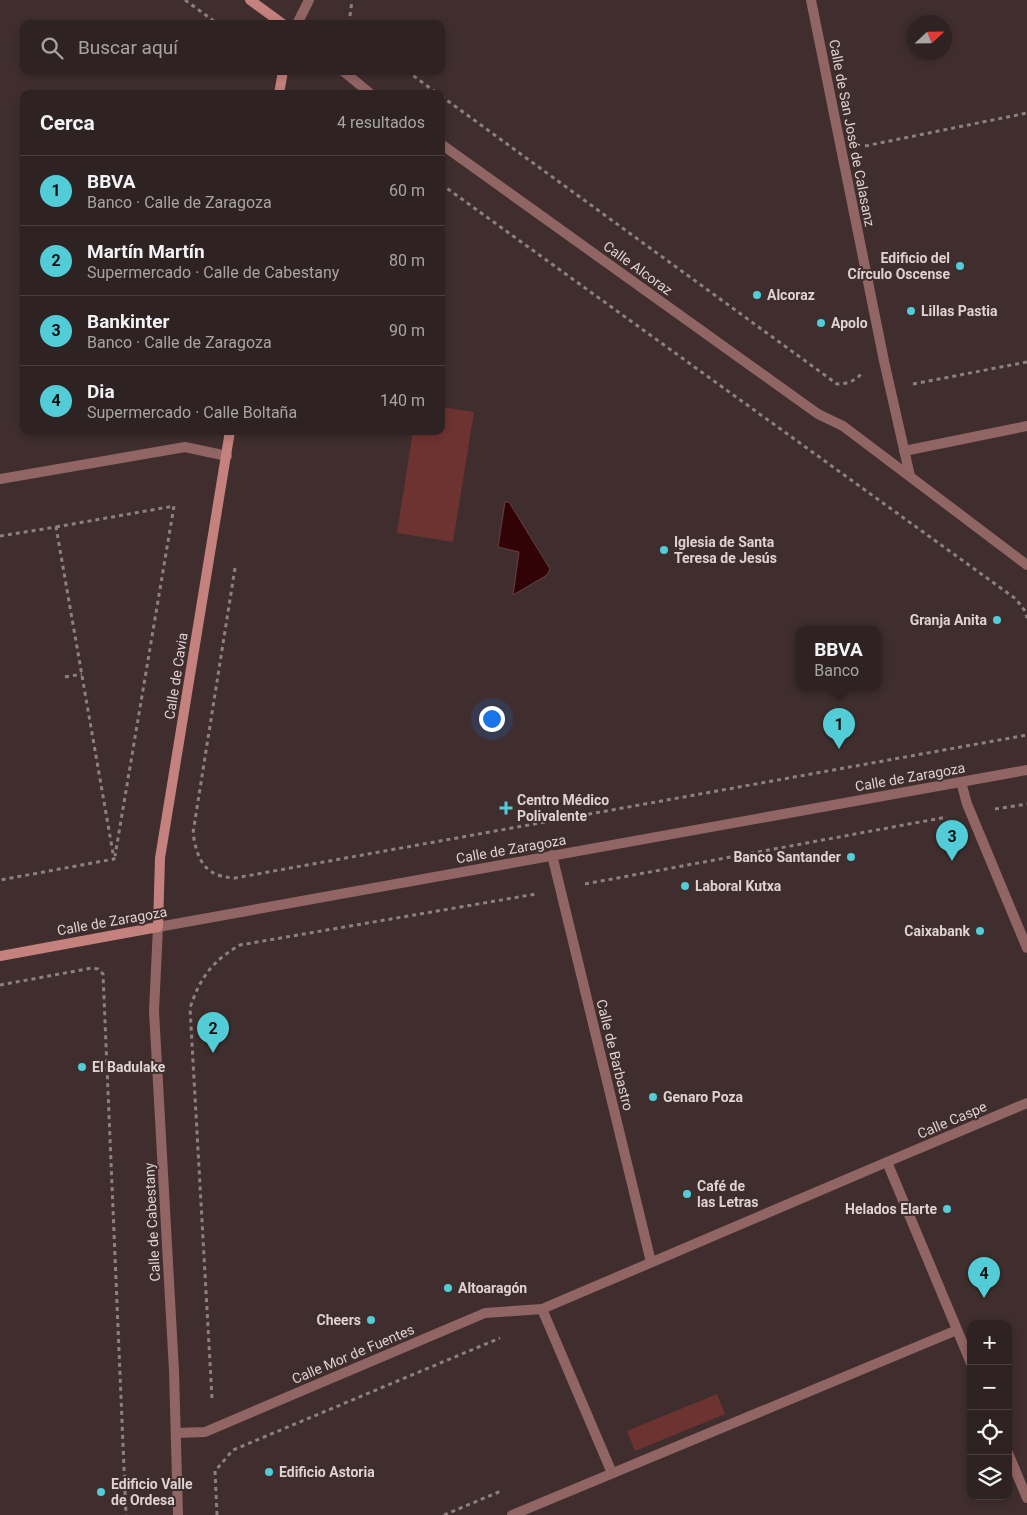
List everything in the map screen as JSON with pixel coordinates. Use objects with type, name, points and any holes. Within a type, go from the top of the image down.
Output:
[{"type":"main road","points":[[250,0],[278,20]]},
{"type":"main road","points":[[280,90],[282,75]]},
{"type":"main road","name":"Calle de Cavia","points":[[158,927],[160,858],[230,435]]},
{"type":"main road","name":"Calle de Zaragoza","points":[[0,956],[158,927]]},
{"type":"street","points":[[299,20],[309,0]]},
{"type":"street","name":"Calle de San José de Calasanz","points":[[811,0],[884,361],[910,476]]},
{"type":"street","points":[[347,75],[366,90]]},
{"type":"street","name":"Calle Alcoraz","points":[[445,147],[818,414],[842,426],[1027,565]]},
{"type":"street","points":[[904,451],[1027,426]]},
{"type":"street","points":[[0,479],[185,447],[227,456]]},
{"type":"street","name":"Calle de Zaragoza","points":[[158,927],[1027,770]]},
{"type":"street","points":[[961,782],[970,813],[1027,948]]},
{"type":"street","name":"Calle de Barbastro","points":[[552,855],[651,1262]]},
{"type":"street","name":"Calle de Cabestany","points":[[158,927],[154,1011],[174,1361],[178,1515]]},
{"type":"street","name":"Calle Caspe","points":[[651,1262],[1027,1103]]},
{"type":"street","points":[[887,1162],[967,1354]]},
{"type":"street","name":"Calle Mor de Fuentes","points":[[176,1433],[206,1432],[485,1313],[542,1309],[651,1262]]},
{"type":"street","points":[[542,1309],[612,1473]]},
{"type":"street","points":[[512,1515],[957,1330]]},
{"type":"street","points":[[1009,1455],[1027,1498]]},
{"type":"path","points":[[185,0],[212,20]]},
{"type":"path","points":[[350,20],[352,0]]},
{"type":"path","points":[[412,75],[433,90]]},
{"type":"path","points":[[445,99],[837,384],[848,383],[863,371]]},
{"type":"path","points":[[857,148],[1027,113]]},
{"type":"path","points":[[445,187],[1016,599],[1025,611],[1027,618]]},
{"type":"path","points":[[906,386],[1027,362]]},
{"type":"path","points":[[0,536],[174,506],[114,859]]},
{"type":"path","points":[[56,527],[114,859]]},
{"type":"path","points":[[236,559],[193,833],[196,849],[203,865],[217,875],[226,878],[235,878],[1027,735]]},
{"type":"path","points":[[65,678],[82,674]]},
{"type":"path","points":[[583,885],[1027,804]]},
{"type":"path","points":[[0,880],[114,859]]},
{"type":"path","points":[[212,1398],[190,1008],[203,978],[213,964],[226,953],[240,945],[537,894]]},
{"type":"path","points":[[0,985],[92,968],[98,969],[103,974],[126,1515]]},
{"type":"path","points":[[217,1515],[215,1471],[234,1450],[502,1337]]},
{"type":"shaded area","points":[[445,408],[474,412],[453,542],[397,533],[412,435],[445,435]]},
{"type":"shaded area","points":[[505,502],[509,502],[550,569],[547,575],[513,595],[519,552],[498,547]]},
{"type":"shaded area","points":[[717,1394],[725,1414],[635,1451],[627,1431]]},
{"type":"place","name":"Edificio del Círculo Oscense","points":[[960,266]]},
{"type":"place","name":"Alcoraz","points":[[757,295]]},
{"type":"place","name":"Lillas Pastia","points":[[911,311]]},
{"type":"place","name":"Apolo","points":[[821,323]]},
{"type":"place","name":"Iglesia de Santa Teresa de Jesús","points":[[664,550]]},
{"type":"place","name":"Granja Anita","points":[[997,620]]},
{"type":"place","name":"BBVA","points":[[839,749]]},
{"type":"place","name":"Centro Médico Polivalente","points":[[506,808]]},
{"type":"place","name":"Banco Santander","points":[[851,857]]},
{"type":"place","name":"Bankinter","points":[[952,861]]},
{"type":"place","name":"Laboral Kutxa","points":[[685,886]]},
{"type":"place","name":"Caixabank","points":[[980,931]]},
{"type":"place","name":"Martín Martín","points":[[213,1053]]},
{"type":"place","name":"El Badulake","points":[[82,1067]]},
{"type":"place","name":"Genaro Poza","points":[[653,1097]]},
{"type":"place","name":"Café de las Letras","points":[[687,1194]]},
{"type":"place","name":"Helados Elarte","points":[[947,1209]]},
{"type":"place","name":"Altoaragón","points":[[448,1288]]},
{"type":"place","name":"Dia","points":[[984,1298]]},
{"type":"place","name":"Cheers","points":[[371,1320]]},
{"type":"place","name":"Edificio Astoria","points":[[269,1472]]},
{"type":"place","name":"Edificio Valle de Ordesa","points":[[101,1492]]}]
